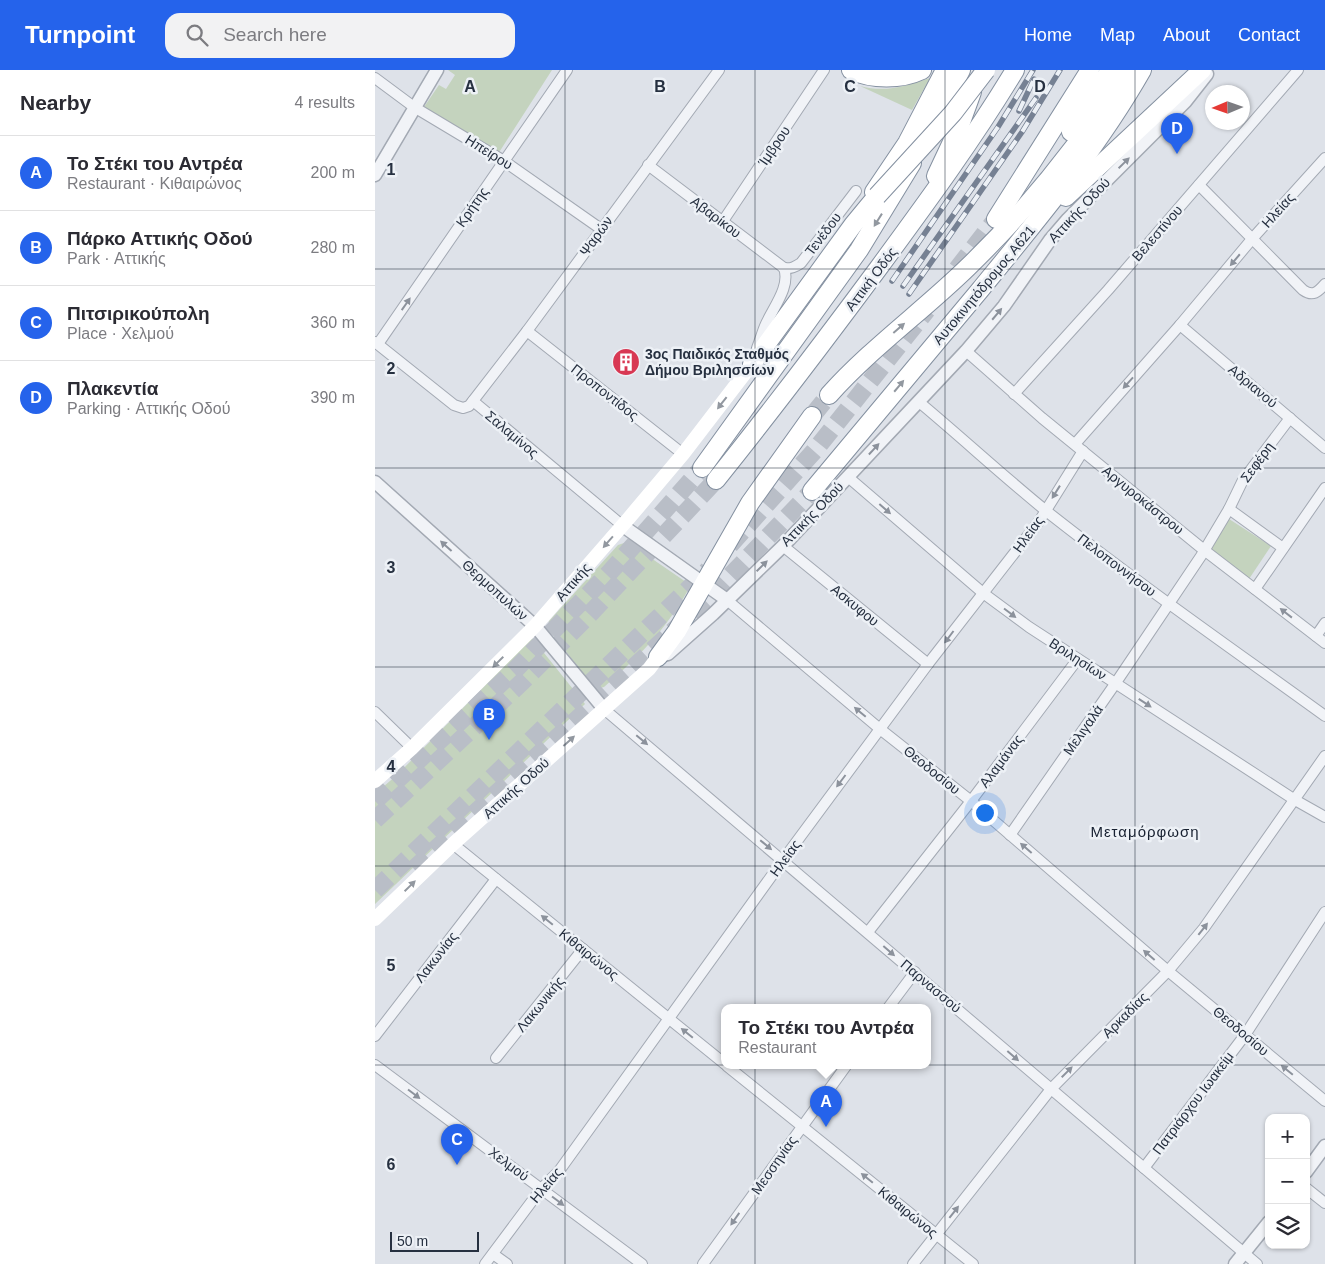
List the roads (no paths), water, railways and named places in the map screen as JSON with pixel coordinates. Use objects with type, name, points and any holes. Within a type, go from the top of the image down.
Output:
[{"type":"highway","points":[[851,70],[862,74],[885,77],[906,76],[922,70]]},
{"type":"highway","points":[[853,226],[907,143],[945,70]]},
{"type":"highway","points":[[702,468],[859,250],[936,122],[961,70]]},
{"type":"highway","points":[[918,215],[960,125],[979,70]]},
{"type":"highway","points":[[752,364],[853,226],[877,196],[953,113],[986,70]]},
{"type":"highway","name":"Αττική Οδός","points":[[716,480],[790,387],[918,215],[957,160],[1015,70]]},
{"type":"highway","points":[[996,219],[1090,70]]},
{"type":"highway","points":[[1015,219],[1110,70]]},
{"type":"highway","points":[[829,395],[849,372],[967,268],[1015,219],[1056,172],[1096,118],[1128,70]]},
{"type":"highway","name":"Αυτοκινητόδρομος Α621","points":[[812,491],[1032,227],[1096,142],[1126,98],[1142,70]]},
{"type":"highway","points":[[1032,227],[1202,70]]},
{"type":"highway","points":[[658,657],[677,631],[750,503],[812,416]]},
{"type":"main road","name":"Αττικής","points":[[375,781],[412,748],[535,626],[683,454],[752,364]]},
{"type":"main road","name":"Αττικής Οδού","points":[[375,919],[453,844],[649,668],[658,657]]},
{"type":"street","points":[[375,176],[437,70]]},
{"type":"street","name":"Κρήτης","points":[[377,343],[567,70]]},
{"type":"street","name":"Ψαρών","points":[[473,401],[527,331],[719,70]]},
{"type":"street","name":"Ίμβρου","points":[[723,221],[825,70]]},
{"type":"street","name":"Αττικής Οδού","points":[[658,657],[668,654],[783,546],[919,402],[1004,306],[1050,240],[1068,219],[1185,102],[1210,70]]},
{"type":"street","name":"Βελεστίνου","points":[[1014,394],[1298,70]]},
{"type":"street","name":"Ηπείρου","points":[[375,78],[415,108],[504,161],[601,229]]},
{"type":"street","name":"Ηλείας","points":[[1075,444],[1180,325],[1252,239],[1325,158]]},
{"type":"street","name":"Αβαρίκου","points":[[649,165],[784,268]]},
{"type":"street","points":[[1199,185],[1303,290],[1310,294],[1318,292],[1325,284]]},
{"type":"street","name":"Τενέδου","points":[[784,268],[789,269],[801,263],[856,191]]},
{"type":"street","points":[[752,364],[764,326],[784,286],[786,274],[784,268]]},
{"type":"street","name":"Αδριανού","points":[[1180,325],[1325,448]]},
{"type":"street","name":"Προποντίδος","points":[[527,331],[683,454]]},
{"type":"street","name":"Σαλαμίνος","points":[[377,343],[459,408],[469,406],[473,401],[623,526]]},
{"type":"street","name":"Αργυροκάστρου","points":[[966,351],[1083,452],[1204,550],[1325,643]]},
{"type":"street","name":"Πελοποννήσου","points":[[919,402],[1045,510],[1168,603],[1325,716]]},
{"type":"street","name":"Σεφέρη","points":[[1204,550],[1229,509],[1243,480],[1290,418]]},
{"type":"street","name":"Ηλείας","points":[[485,1264],[541,1188],[559,1171],[783,860],[928,664],[1040,520],[1083,452]]},
{"type":"street","name":"Βριλησίων","points":[[848,477],[983,593],[1029,627],[1295,800],[1325,817]]},
{"type":"street","name":"Θερμοπυλών","points":[[375,482],[535,626],[604,709]]},
{"type":"street","points":[[1255,589],[1325,488]]},
{"type":"street","points":[[1229,509],[1283,548]]},
{"type":"street","name":"Θεοδοσίου","points":[[623,526],[727,600],[880,729],[971,801],[1168,971],[1325,1101]]},
{"type":"street","name":"Ασκυφου","points":[[783,546],[928,664]]},
{"type":"street","name":"Μελιγαλά","points":[[1010,835],[1115,684],[1204,550]]},
{"type":"street","points":[[1316,636],[1325,623]]},
{"type":"street","name":"Αλαμάνας","points":[[868,932],[971,801],[1077,660]]},
{"type":"street","name":"Παρνασσού","points":[[604,709],[1257,1264]]},
{"type":"street","points":[[375,712],[412,748]]},
{"type":"street","name":"Αρκαδίας","points":[[913,1264],[1051,1089],[1168,971],[1204,928],[1325,756]]},
{"type":"street","name":"Κιθαιρώνος","points":[[453,844],[721,1061]]},
{"type":"street","name":"Λακωνίας","points":[[375,1036],[496,879]]},
{"type":"street","name":"Πατριάρχου Ιωακείμ","points":[[1144,1168],[1245,1035],[1325,912]]},
{"type":"street","name":"Λακωνικής","points":[[496,1058],[583,949]]},
{"type":"street","points":[[891,1004],[915,972]]},
{"type":"street","name":"Χελμού","points":[[375,1065],[643,1264]]},
{"type":"street","name":"Κιθαιρώνος","points":[[731,1069],[973,1264]]},
{"type":"street","name":"Μεσσηνίας","points":[[703,1264],[844,1069]]},
{"type":"street","points":[[1310,1167],[1325,1146]]},
{"type":"street","points":[[1310,1191],[1325,1203]]},
{"type":"street","points":[[1235,1264],[1265,1227]]},
{"type":"street","points":[[493,1254],[507,1264]]},
{"type":"tunnel","points":[[957,269],[996,219]]},
{"type":"tunnel","points":[[730,545],[816,449],[927,310]]},
{"type":"tunnel","points":[[812,416],[829,395]]},
{"type":"tunnel","points":[[375,801],[515,670],[610,572],[702,468]]},
{"type":"tunnel","points":[[375,820],[523,681],[588,616],[716,480]]},
{"type":"tunnel","points":[[414,869],[708,599],[812,491]]},
{"type":"tunnel","points":[[375,890],[708,570]]},
{"type":"railway","points":[[892,281],[998,127],[1033,70]]},
{"type":"railway","points":[[909,294],[1022,132],[1060,70]]},
{"type":"railway","points":[[1019,111],[1034,79]]},
{"type":"railway","points":[[903,286],[1036,98]]},
{"type":"place","name":"Πλακεντία","points":[[1177,154]]},
{"type":"place","name":"3ος Παιδικός Σταθμός Δήμου Βριλησσίων","points":[[626,362]]},
{"type":"place","name":"Πάρκο Αττικής Οδού","points":[[489,740]]},
{"type":"place","name":"Το Στέκι του Αντρέα","points":[[826,1127]]},
{"type":"place","name":"Πιτσιρικούπολη","points":[[457,1165]]},
{"type":"district","name":"Μεταμόρφωση","points":[[1145,832]]}]
